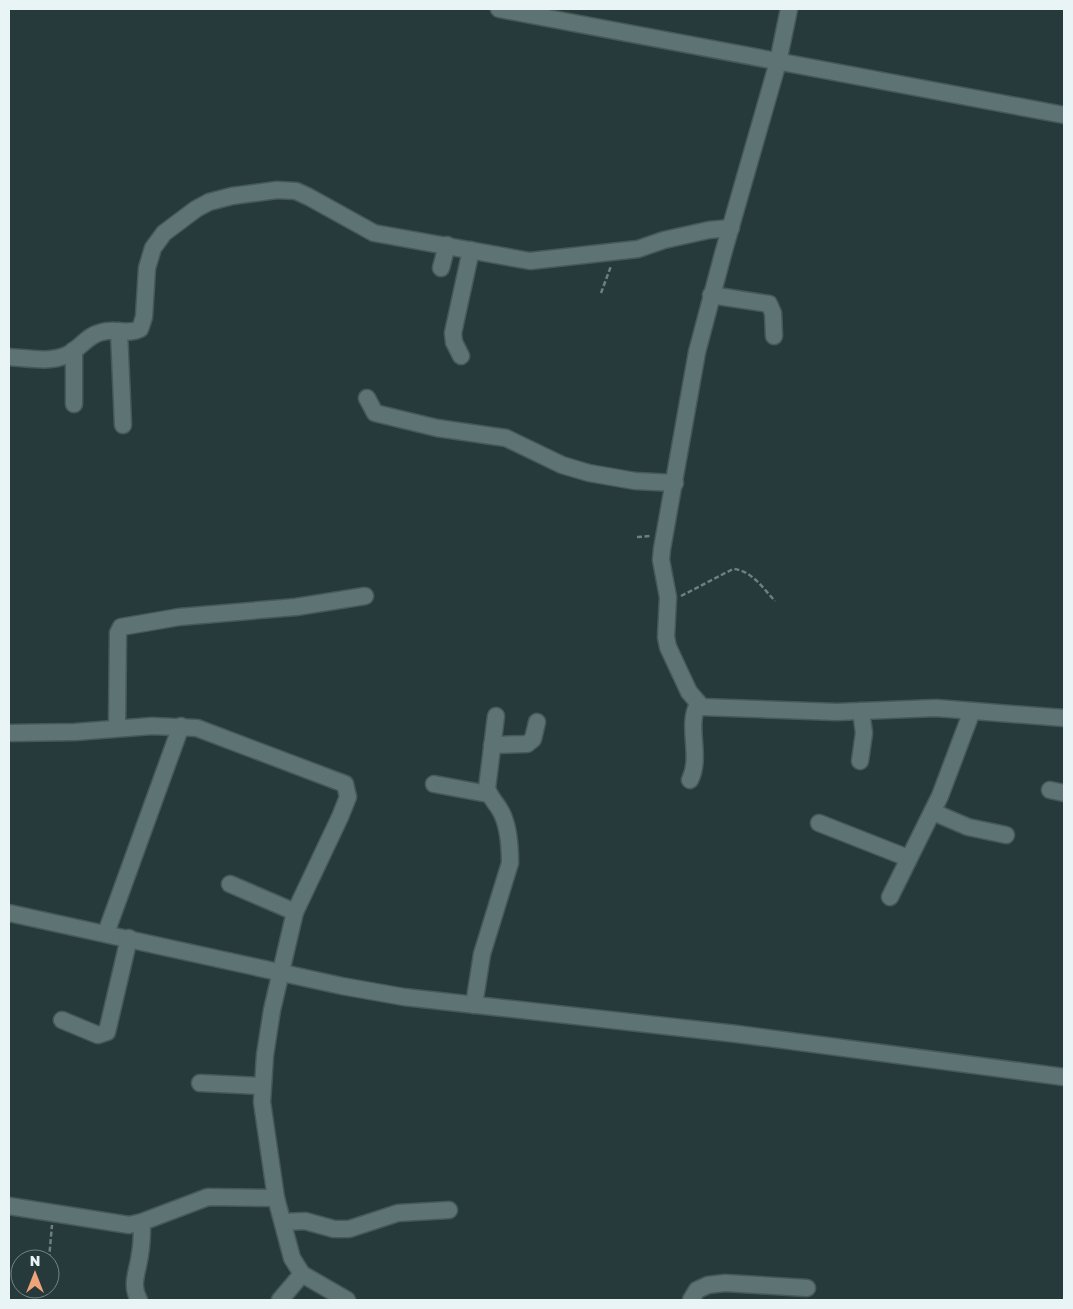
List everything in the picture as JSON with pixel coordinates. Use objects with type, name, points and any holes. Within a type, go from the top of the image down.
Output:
[{"type":"street","points":[[499,9],[1064,115]]},
{"type":"street","points":[[789,9],[778,62],[711,295],[689,392],[661,560],[668,601],[666,636],[668,647],[689,692],[698,704],[708,708],[861,711],[909,708],[1064,718]]},
{"type":"street","points":[[9,357],[56,358],[74,350],[92,335],[104,331],[137,331],[142,325],[147,268],[153,248],[164,233],[209,202],[232,196],[277,190],[296,191],[329,207],[374,233],[530,261],[638,249],[664,240],[709,230],[731,228]]},
{"type":"street","points":[[441,268],[447,245]]},
{"type":"street","points":[[461,356],[454,342],[453,332],[471,250]]},
{"type":"street","points":[[711,295],[769,304],[773,313],[774,336]]},
{"type":"street","points":[[119,331],[123,425]]},
{"type":"street","points":[[74,350],[74,404]]},
{"type":"street","points":[[367,398],[376,413],[384,416],[437,428],[500,436],[562,464],[589,473],[635,481],[675,483]]},
{"type":"street","points":[[117,728],[118,633],[121,627],[163,619],[296,607],[365,596]]},
{"type":"street","points":[[690,780],[695,766],[694,716],[698,704]]},
{"type":"street","points":[[860,761],[864,733],[861,711]]},
{"type":"street","points":[[890,897],[908,858],[933,812],[972,711]]},
{"type":"street","points":[[474,1004],[482,954],[510,863],[510,850],[503,814],[488,794],[487,780],[496,716]]},
{"type":"street","points":[[492,745],[527,744],[533,739],[537,722]]},
{"type":"street","points":[[106,933],[181,726]]},
{"type":"street","points":[[9,734],[181,726],[211,731],[345,784],[348,797],[294,912],[272,1010],[262,1086],[265,1129],[276,1198],[292,1258],[302,1274],[347,1300]]},
{"type":"street","points":[[434,784],[488,794]]},
{"type":"street","points":[[933,812],[968,827],[1006,835]]},
{"type":"street","points":[[819,823],[908,858]]},
{"type":"street","points":[[230,884],[294,912]]},
{"type":"street","points":[[9,913],[368,991],[737,1034],[1064,1077]]},
{"type":"street","points":[[62,1020],[98,1035],[105,1034],[129,938]]},
{"type":"street","points":[[200,1083],[262,1086]]},
{"type":"street","points":[[9,1206],[120,1225],[142,1222],[208,1198],[276,1198]]},
{"type":"street","points":[[283,1222],[305,1221],[334,1229],[349,1229],[398,1213],[449,1210]]},
{"type":"street","points":[[139,1300],[135,1293],[134,1282],[140,1256],[142,1222]]},
{"type":"street","points":[[280,1300],[302,1274]]},
{"type":"street","points":[[691,1300],[697,1290],[715,1284],[807,1288]]},
{"type":"path","points":[[601,293],[611,265],[613,252]]},
{"type":"path","points":[[668,601],[733,568],[741,569],[753,577],[775,601]]},
{"type":"path","points":[[50,1249],[54,1214]]}]
